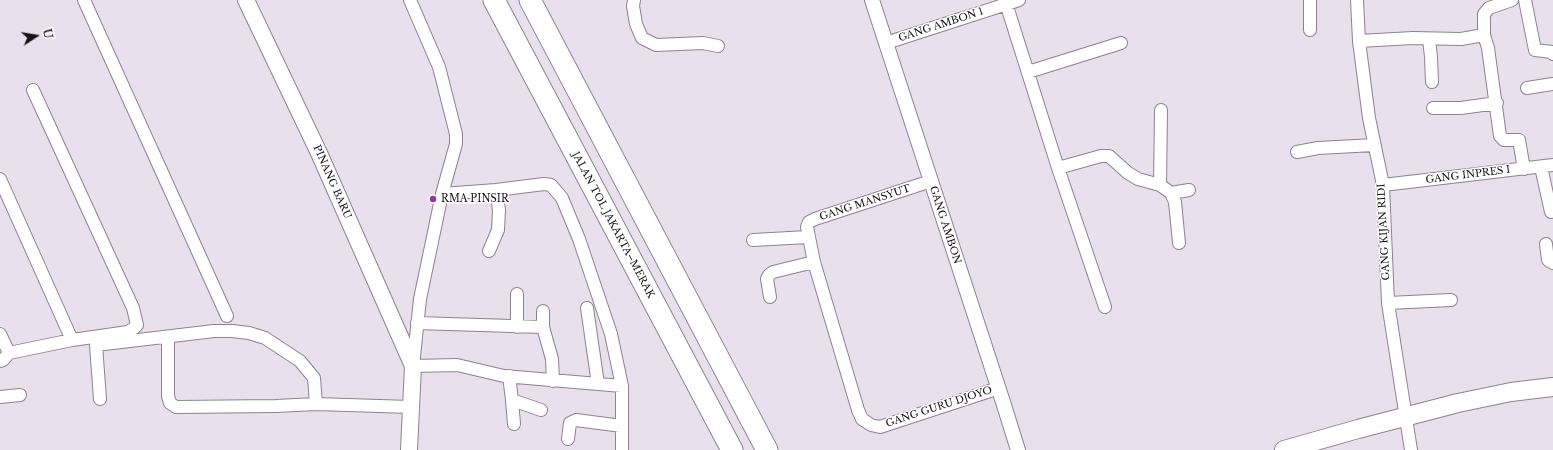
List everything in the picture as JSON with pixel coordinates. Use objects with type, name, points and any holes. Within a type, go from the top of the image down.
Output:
[{"type":"highway","name":"JALAN TOL JAKARTA–MERAK","points":[[494,0],[732,450]]},
{"type":"highway","points":[[530,0],[767,450]]},
{"type":"main road","name":"PINANG BARU","points":[[246,0],[319,153],[413,366]]},
{"type":"main road","points":[[409,450],[413,366]]},
{"type":"main road","points":[[1284,450],[1458,403],[1511,392],[1553,387]]},
{"type":"street","points":[[84,0],[226,316]]},
{"type":"street","points":[[410,0],[440,67],[456,134],[456,144],[442,194],[420,299],[413,366],[457,365],[508,376],[622,386]]},
{"type":"street","points":[[634,0],[633,6],[636,24],[642,38],[656,45],[703,43],[718,46]]},
{"type":"street","name":"GANG AMBON","points":[[872,0],[1018,450]]},
{"type":"street","name":"GANG AMBON 1","points":[[886,43],[1006,2],[1018,0]]},
{"type":"street","points":[[1310,0],[1310,30]]},
{"type":"street","name":"GANG KIJAN RIDI","points":[[1357,0],[1359,42],[1374,145],[1383,185],[1388,303],[1411,450]]},
{"type":"street","points":[[1512,0],[1489,8],[1484,14],[1484,35],[1488,48],[1502,139],[1519,140],[1524,169]]},
{"type":"street","points":[[1525,0],[1536,50],[1552,52],[1553,54]]},
{"type":"street","points":[[1006,2],[1058,168],[1105,306]]},
{"type":"street","points":[[1359,42],[1413,38],[1461,39],[1484,35]]},
{"type":"street","points":[[1429,39],[1432,82]]},
{"type":"street","points":[[1028,72],[1121,43]]},
{"type":"street","points":[[1527,88],[1553,84]]},
{"type":"street","points":[[0,334],[4,357],[72,340],[128,332],[137,325],[137,320],[125,291],[33,90]]},
{"type":"street","points":[[1433,108],[1461,108],[1497,103]]},
{"type":"street","points":[[1160,185],[1161,110]]},
{"type":"street","points":[[1297,152],[1318,148],[1374,145]]},
{"type":"street","points":[[1058,168],[1101,156],[1109,156],[1128,173],[1138,179],[1160,185],[1171,193],[1175,202],[1178,243]]},
{"type":"street","points":[[1547,166],[1552,212]]},
{"type":"street","name":"GANG INPRES I","points":[[1383,185],[1547,166]]},
{"type":"street","points":[[0,179],[72,340]]},
{"type":"street","name":"GANG MANSYUT","points":[[808,237],[807,227],[809,222],[815,219],[931,181]]},
{"type":"street","points":[[442,194],[496,190],[544,184],[551,186],[562,198],[579,239],[611,334],[622,386],[622,450]]},
{"type":"street","points":[[490,252],[498,230],[499,210],[496,190]]},
{"type":"street","points":[[1171,193],[1189,190]]},
{"type":"street","points":[[753,240],[808,237],[814,262],[773,272],[769,275],[767,279],[770,296]]},
{"type":"street","points":[[1546,244],[1548,260],[1553,263]]},
{"type":"street","name":"GANG GURU DJOYO","points":[[814,262],[862,419],[871,425],[880,427],[999,388]]},
{"type":"street","points":[[517,294],[517,327]]},
{"type":"street","points":[[1388,303],[1451,300]]},
{"type":"street","points":[[587,308],[598,384]]},
{"type":"street","points":[[543,311],[543,327],[552,359],[553,380]]},
{"type":"street","points":[[417,323],[543,327]]},
{"type":"street","points":[[100,399],[96,345],[214,331],[232,331],[249,333],[265,338],[300,361],[314,378],[316,404]]},
{"type":"street","points":[[168,337],[168,396],[170,404],[176,407],[316,404],[411,407]]},
{"type":"street","points":[[508,376],[514,424]]},
{"type":"street","points":[[0,397],[20,395]]},
{"type":"street","points":[[512,400],[540,410]]},
{"type":"street","points":[[568,439],[570,423],[576,420],[622,426]]},
{"type":"place","name":"RMA PINSIR","points":[[433,199]]}]
